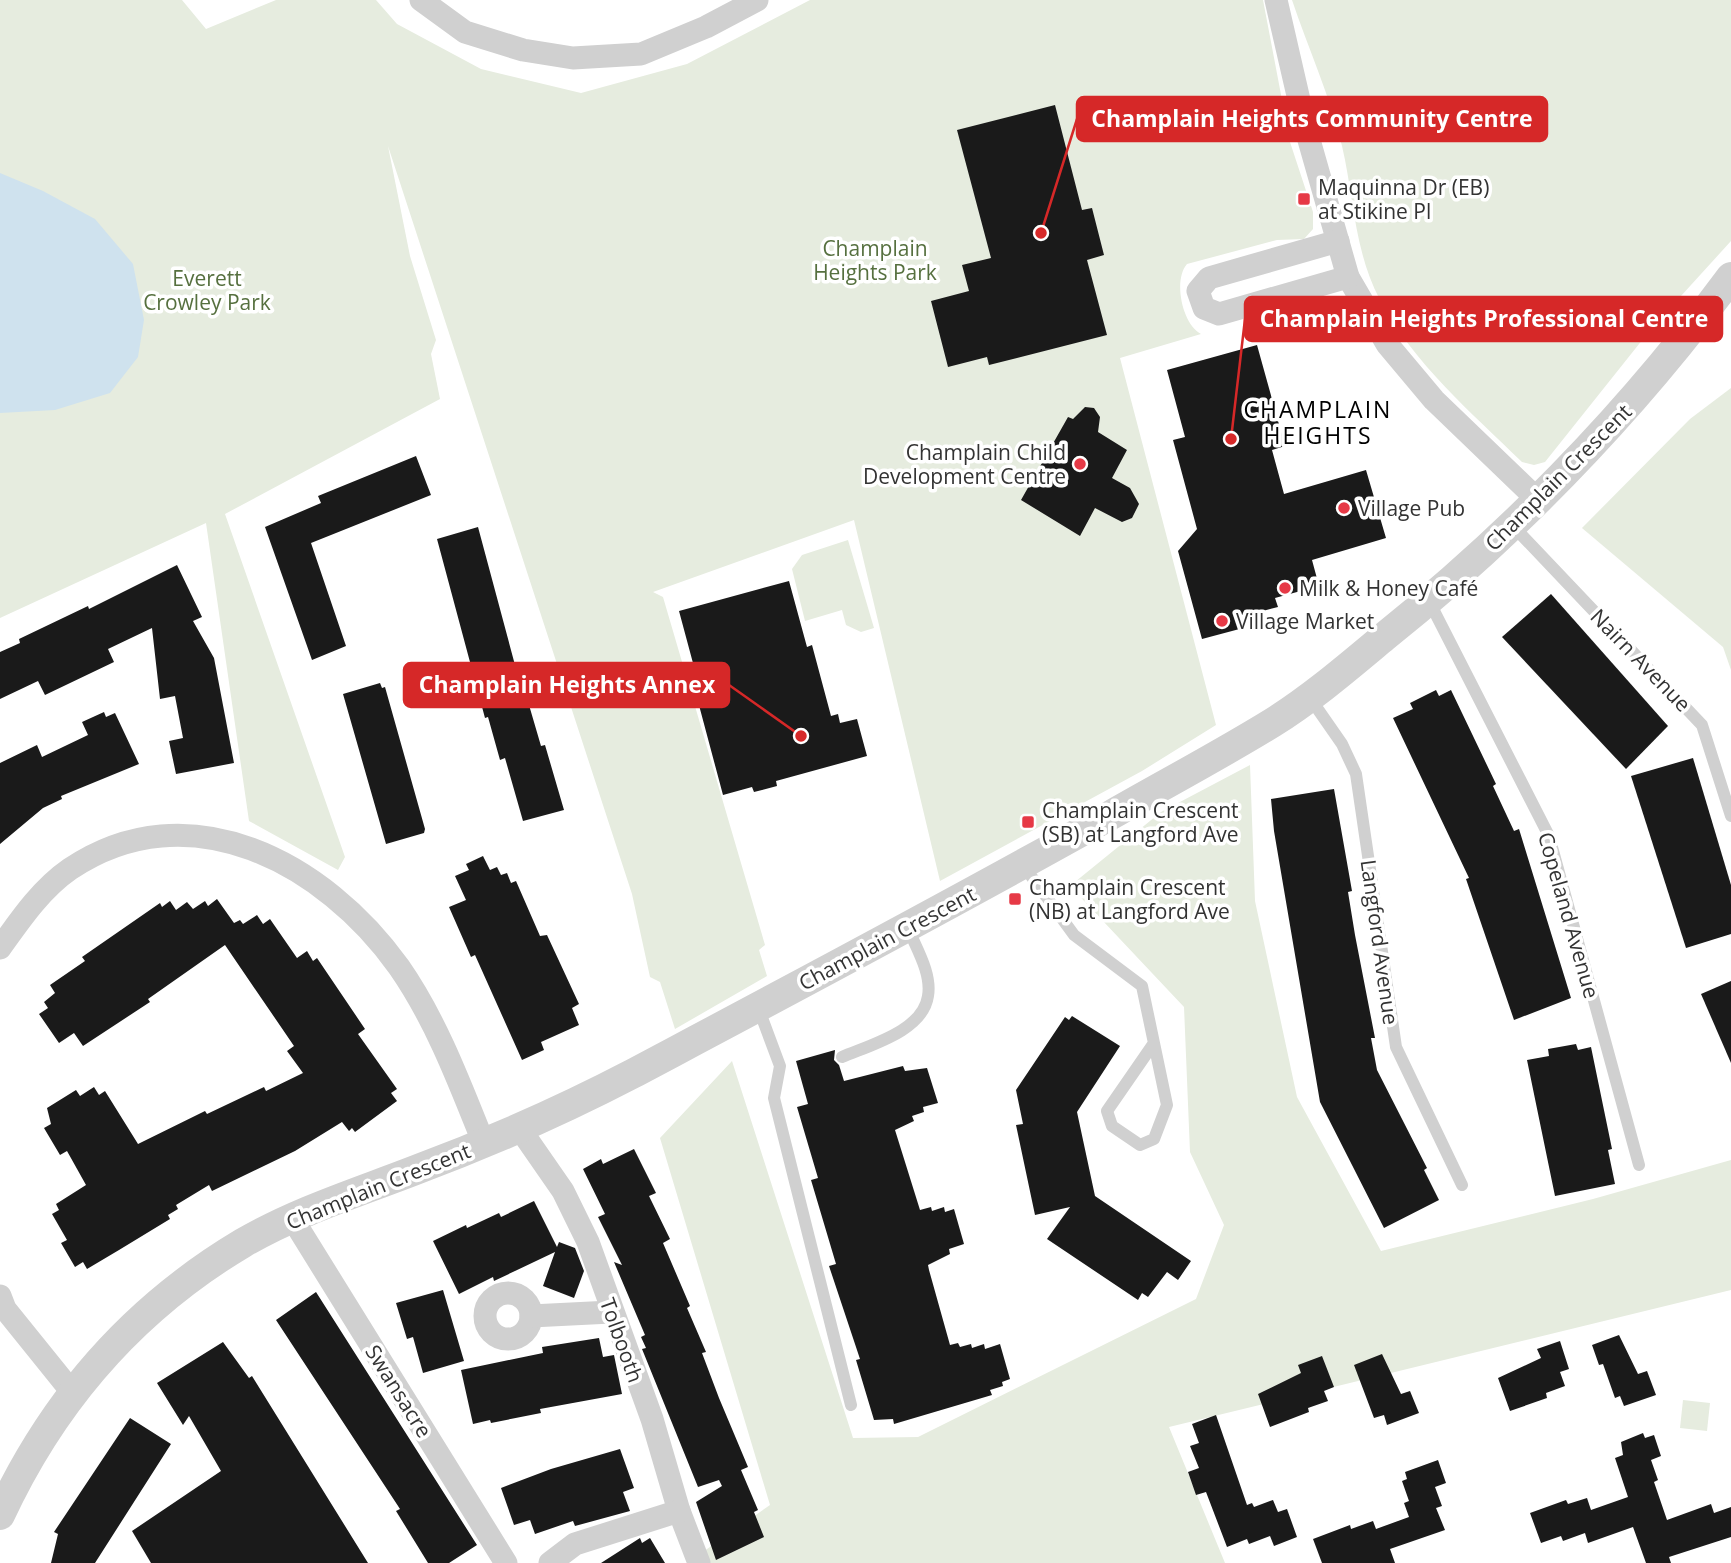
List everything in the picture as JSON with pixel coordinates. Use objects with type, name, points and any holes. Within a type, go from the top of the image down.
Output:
[{"type":"street","points":[[421,0],[465,32],[523,50],[573,58],[640,54],[706,27],[757,0]]},
{"type":"street","points":[[1276,0],[1305,126],[1348,277],[1387,344],[1434,400],[1538,500]]},
{"type":"street","points":[[1338,242],[1209,278],[1198,291],[1203,309],[1219,314],[1348,277]]},
{"type":"street","name":"Champlain Crescent","points":[[0,1515],[22,1469],[72,1392],[146,1312],[202,1270],[246,1242],[292,1218],[520,1129],[630,1075],[908,928],[1271,723],[1310,697],[1429,601],[1513,526],[1635,399],[1731,277]]},
{"type":"street","points":[[0,948],[31,905],[69,870],[115,846],[168,834],[222,840],[271,855],[321,885],[364,925],[399,967],[425,1010],[484,1144]]},
{"type":"street","name":"Tolbooth","points":[[520,1129],[568,1202],[588,1242],[611,1312],[652,1419],[679,1511],[699,1563]]},
{"type":"street","name":"Swansacre","points":[[292,1218],[506,1563]]},
{"type":"street","points":[[0,1296],[5,1309],[72,1392]]},
{"type":"street","points":[[531,1316],[611,1312]]},
{"type":"street","points":[[550,1563],[575,1544],[679,1511]]},
{"type":"lane","name":"Nairn Avenue","points":[[1513,526],[1702,725],[1731,816]]},
{"type":"lane","name":"Copeland Avenue","points":[[1429,601],[1549,836],[1639,1166]]},
{"type":"lane","name":"Langford Avenue","points":[[1310,697],[1342,744],[1356,774],[1396,1046],[1462,1185]]},
{"type":"lane","points":[[1023,864],[1074,935],[1142,986],[1154,1043],[1167,1105],[1154,1139],[1140,1145],[1112,1126],[1107,1111],[1154,1043]]},
{"type":"lane","points":[[842,1057],[893,1035],[914,1021],[928,997],[925,970],[908,928]]},
{"type":"lane","points":[[758,1005],[780,1066],[774,1098],[851,1405]]},
{"type":"green space","name":"Champlain Heights Park","points":[[0,0],[182,0],[206,29],[276,0],[376,0],[397,24],[481,69],[581,93],[687,64],[810,0],[1263,0],[1290,142],[1313,212],[1313,229],[1304,239],[1277,240],[1187,264],[1181,280],[1182,301],[1189,321],[1201,334],[1120,358],[1216,725],[1142,771],[940,881],[854,520],[653,592],[663,597],[765,945],[759,950],[767,976],[675,1029],[660,982],[650,977],[632,894],[388,146],[410,256],[436,340],[431,354],[440,399],[225,514],[345,857],[338,870],[249,821],[206,523],[0,618]]},
{"type":"green space","points":[[1292,0],[1731,0],[1731,241],[1651,329],[1545,462],[1534,465],[1522,462],[1464,406],[1409,345],[1380,300],[1371,281],[1360,243],[1337,127]]},
{"type":"green space","points":[[1731,388],[1731,670],[1723,647],[1582,528],[1690,419]]},
{"type":"green space","points":[[848,540],[874,628],[861,632],[846,625],[842,610],[805,621],[792,569],[802,555]]},
{"type":"green space","points":[[1250,765],[1255,901],[1297,1097],[1381,1251],[1593,1199],[1731,1160],[1731,1290],[1169,1427],[1225,1563],[687,1563],[770,1505],[660,1138],[732,1061],[853,1438],[918,1437],[1196,1299],[1224,1225],[1190,1152],[1184,1007],[1070,886],[1161,812]]},
{"type":"green space","points":[[1683,1400],[1710,1403],[1707,1431],[1680,1428]]},
{"type":"water","points":[[0,173],[43,191],[95,219],[133,264],[144,320],[138,357],[110,393],[55,410],[0,413]]},
{"type":"building","points":[[1055,105],[1082,210],[1092,208],[1104,255],[1087,260],[1107,335],[989,365],[987,357],[948,367],[931,301],[969,291],[962,265],[991,258],[957,130]]},
{"type":"building","points":[[1257,345],[1285,446],[1272,450],[1284,494],[1366,470],[1386,538],[1312,560],[1319,586],[1275,598],[1278,607],[1244,616],[1247,627],[1202,639],[1178,551],[1197,529],[1173,440],[1185,437],[1167,370]]},
{"type":"building","name":"Champlain Child Development Centre","points":[[1085,407],[1094,408],[1100,417],[1098,432],[1127,450],[1112,478],[1130,488],[1139,504],[1132,518],[1122,522],[1095,508],[1080,536],[1021,500],[1068,417],[1073,419]]},
{"type":"building","points":[[416,456],[431,495],[311,543],[346,646],[312,660],[265,527],[321,503],[318,496]]},
{"type":"building","points":[[478,527],[526,706],[529,705],[541,746],[545,745],[564,810],[523,821],[505,758],[500,760],[488,717],[485,718],[437,539]]},
{"type":"building","points":[[177,565],[202,617],[193,621],[214,658],[234,763],[176,774],[169,741],[183,738],[175,696],[160,699],[152,628],[108,649],[114,662],[45,695],[38,681],[0,699],[0,652],[20,643],[19,639],[88,606],[89,609]]},
{"type":"building","points":[[789,581],[807,647],[812,645],[831,716],[838,714],[840,723],[857,719],[867,756],[776,781],[777,786],[754,792],[752,787],[723,795],[692,679],[697,678],[679,611]]},
{"type":"building","points":[[1551,594],[1668,726],[1626,769],[1502,637]]},
{"type":"building","points":[[380,683],[382,688],[385,687],[425,829],[424,833],[386,844],[343,694]]},
{"type":"building","points":[[1436,690],[1439,696],[1451,690],[1496,784],[1493,786],[1514,831],[1519,829],[1571,998],[1514,1020],[1466,879],[1469,878],[1393,718],[1413,709],[1410,703]]},
{"type":"building","points":[[104,712],[106,717],[115,713],[139,764],[61,796],[62,799],[43,808],[0,844],[0,763],[37,745],[42,757],[88,735],[82,722]]},
{"type":"building","points":[[1693,758],[1731,885],[1731,934],[1686,948],[1631,776]]},
{"type":"building","points":[[1334,789],[1352,891],[1348,892],[1355,935],[1375,1038],[1371,1038],[1377,1070],[1427,1168],[1424,1170],[1439,1200],[1384,1228],[1320,1102],[1274,831],[1271,799]]},
{"type":"building","points":[[483,856],[490,870],[497,867],[501,875],[507,873],[511,883],[516,881],[540,936],[547,935],[579,1004],[572,1008],[579,1025],[541,1042],[544,1050],[522,1060],[475,955],[471,957],[449,907],[466,900],[455,876],[469,870],[466,864]]},
{"type":"building","points":[[217,899],[234,923],[240,920],[243,924],[257,915],[263,924],[270,919],[297,958],[307,951],[313,961],[317,958],[365,1029],[358,1034],[397,1089],[391,1093],[397,1101],[355,1132],[352,1128],[349,1131],[342,1122],[295,1151],[212,1191],[209,1185],[176,1205],[178,1209],[168,1215],[170,1219],[87,1269],[83,1262],[75,1267],[61,1243],[67,1240],[52,1214],[59,1210],[56,1204],[86,1185],[67,1151],[60,1155],[44,1128],[51,1124],[47,1108],[76,1090],[80,1096],[94,1087],[99,1095],[105,1091],[138,1144],[205,1111],[207,1114],[264,1087],[266,1091],[303,1073],[287,1051],[294,1046],[225,945],[148,999],[150,1002],[83,1046],[74,1033],[59,1043],[39,1014],[48,1008],[44,1002],[55,993],[50,985],[85,961],[82,957],[160,903],[162,907],[170,901],[176,910],[187,902],[193,909],[205,901],[208,906]]},
{"type":"building","points":[[1731,981],[1731,1063],[1701,994]]},
{"type":"building","points":[[1072,1016],[1120,1046],[1077,1112],[1095,1196],[1191,1261],[1178,1280],[1167,1272],[1148,1297],[1142,1293],[1138,1300],[1047,1239],[1070,1207],[1035,1215],[1016,1125],[1023,1124],[1016,1090],[1065,1017],[1069,1020]]},
{"type":"building","points":[[1576,1044],[1578,1050],[1591,1047],[1612,1149],[1608,1150],[1615,1184],[1555,1196],[1527,1060],[1549,1056],[1548,1049]]},
{"type":"building","points":[[835,1050],[834,1060],[839,1065],[844,1081],[903,1066],[905,1071],[927,1068],[938,1103],[923,1107],[924,1112],[912,1116],[914,1121],[895,1130],[920,1210],[931,1207],[932,1211],[944,1207],[945,1212],[954,1209],[964,1244],[949,1249],[950,1254],[928,1265],[929,1270],[950,1345],[958,1343],[960,1347],[971,1344],[972,1348],[984,1344],[985,1349],[1000,1344],[1010,1379],[1002,1382],[1003,1386],[990,1390],[992,1395],[894,1424],[893,1419],[874,1420],[856,1360],[860,1359],[829,1266],[836,1264],[811,1180],[818,1178],[797,1107],[808,1104],[796,1061]]},
{"type":"building","points":[[634,1149],[656,1193],[649,1196],[670,1239],[663,1243],[690,1306],[687,1308],[706,1352],[702,1353],[748,1467],[741,1470],[758,1510],[754,1512],[764,1537],[716,1560],[696,1502],[722,1486],[719,1480],[698,1487],[642,1349],[646,1348],[641,1337],[645,1335],[614,1262],[622,1265],[598,1217],[605,1214],[583,1169],[601,1159],[603,1164]]},
{"type":"building","points":[[534,1201],[557,1247],[559,1242],[575,1248],[584,1271],[574,1298],[543,1286],[555,1252],[494,1281],[493,1277],[459,1294],[433,1241],[499,1213],[501,1217]]},
{"type":"building","points":[[443,1290],[464,1361],[423,1373],[413,1337],[407,1339],[396,1303]]},
{"type":"building","points":[[316,1292],[477,1545],[449,1563],[428,1563],[396,1511],[400,1509],[276,1320]]},
{"type":"building","points":[[1619,1335],[1638,1374],[1647,1371],[1656,1395],[1624,1406],[1620,1396],[1615,1398],[1603,1364],[1599,1365],[1592,1345]]},
{"type":"building","points":[[599,1338],[603,1357],[614,1355],[622,1394],[540,1409],[541,1413],[473,1424],[461,1370],[543,1353],[542,1347]]},
{"type":"building","points":[[1560,1341],[1569,1369],[1560,1372],[1565,1386],[1546,1393],[1547,1398],[1510,1411],[1498,1378],[1541,1358],[1537,1349]]},
{"type":"building","points":[[223,1342],[249,1378],[252,1376],[368,1563],[151,1563],[132,1531],[221,1471],[189,1416],[183,1425],[157,1383]]},
{"type":"building","points":[[1382,1354],[1401,1394],[1410,1391],[1419,1413],[1387,1425],[1384,1415],[1374,1418],[1354,1365]]},
{"type":"building","points":[[1322,1356],[1334,1387],[1324,1391],[1328,1401],[1308,1408],[1309,1412],[1270,1427],[1258,1394],[1301,1373],[1298,1365]]},
{"type":"building","points":[[1216,1415],[1247,1505],[1252,1503],[1254,1507],[1273,1500],[1278,1512],[1287,1509],[1297,1537],[1274,1546],[1270,1536],[1249,1544],[1247,1539],[1227,1547],[1206,1492],[1196,1495],[1188,1472],[1199,1468],[1190,1446],[1199,1443],[1192,1424]]},
{"type":"building","points":[[130,1418],[171,1444],[95,1563],[51,1563],[58,1534],[54,1532]]},
{"type":"building","points":[[1643,1433],[1645,1438],[1654,1435],[1661,1456],[1651,1460],[1658,1480],[1654,1482],[1667,1520],[1711,1504],[1714,1513],[1731,1507],[1731,1537],[1669,1557],[1671,1563],[1646,1563],[1633,1527],[1588,1543],[1585,1533],[1563,1541],[1561,1536],[1541,1543],[1530,1513],[1566,1500],[1568,1504],[1587,1498],[1591,1510],[1628,1497],[1615,1458],[1623,1455],[1621,1442]]},
{"type":"building","points":[[620,1449],[634,1488],[623,1492],[630,1511],[575,1526],[573,1521],[535,1534],[530,1520],[514,1525],[501,1488],[551,1469]]},
{"type":"building","points":[[1438,1460],[1446,1483],[1435,1487],[1442,1506],[1436,1508],[1445,1530],[1390,1549],[1395,1563],[1322,1563],[1313,1539],[1350,1525],[1351,1529],[1373,1521],[1376,1529],[1409,1517],[1404,1503],[1409,1501],[1402,1481],[1407,1479],[1405,1472]]},
{"type":"building","points":[[640,1538],[642,1543],[650,1538],[665,1563],[601,1563]]},
{"type":"place","name":"Maquinna Dr (EB) at Stikine Pl","points":[[1304,199]]},
{"type":"place","name":"Champlain Heights Community Centre","points":[[1041,233]]},
{"type":"place","name":"Champlain Heights Professional Centre","points":[[1231,439]]},
{"type":"place","name":"Champlain Child Development Centre","points":[[1080,464]]},
{"type":"place","name":"Village Pub","points":[[1344,508]]},
{"type":"place","name":"Milk & Honey Café","points":[[1285,588]]},
{"type":"place","name":"Village Market","points":[[1222,621]]},
{"type":"place","name":"Champlain Heights Annex","points":[[801,736]]},
{"type":"place","name":"Champlain Crescent (SB) at Langford Ave","points":[[1028,822]]},
{"type":"place","name":"Champlain Crescent (NB) at Langford Ave","points":[[1015,899]]},
{"type":"district","name":"CHAMPLAIN HEIGHTS","points":[[1318,422]]},
{"type":"park label","name":"Everett Crowley Park","points":[[207,290]]}]
